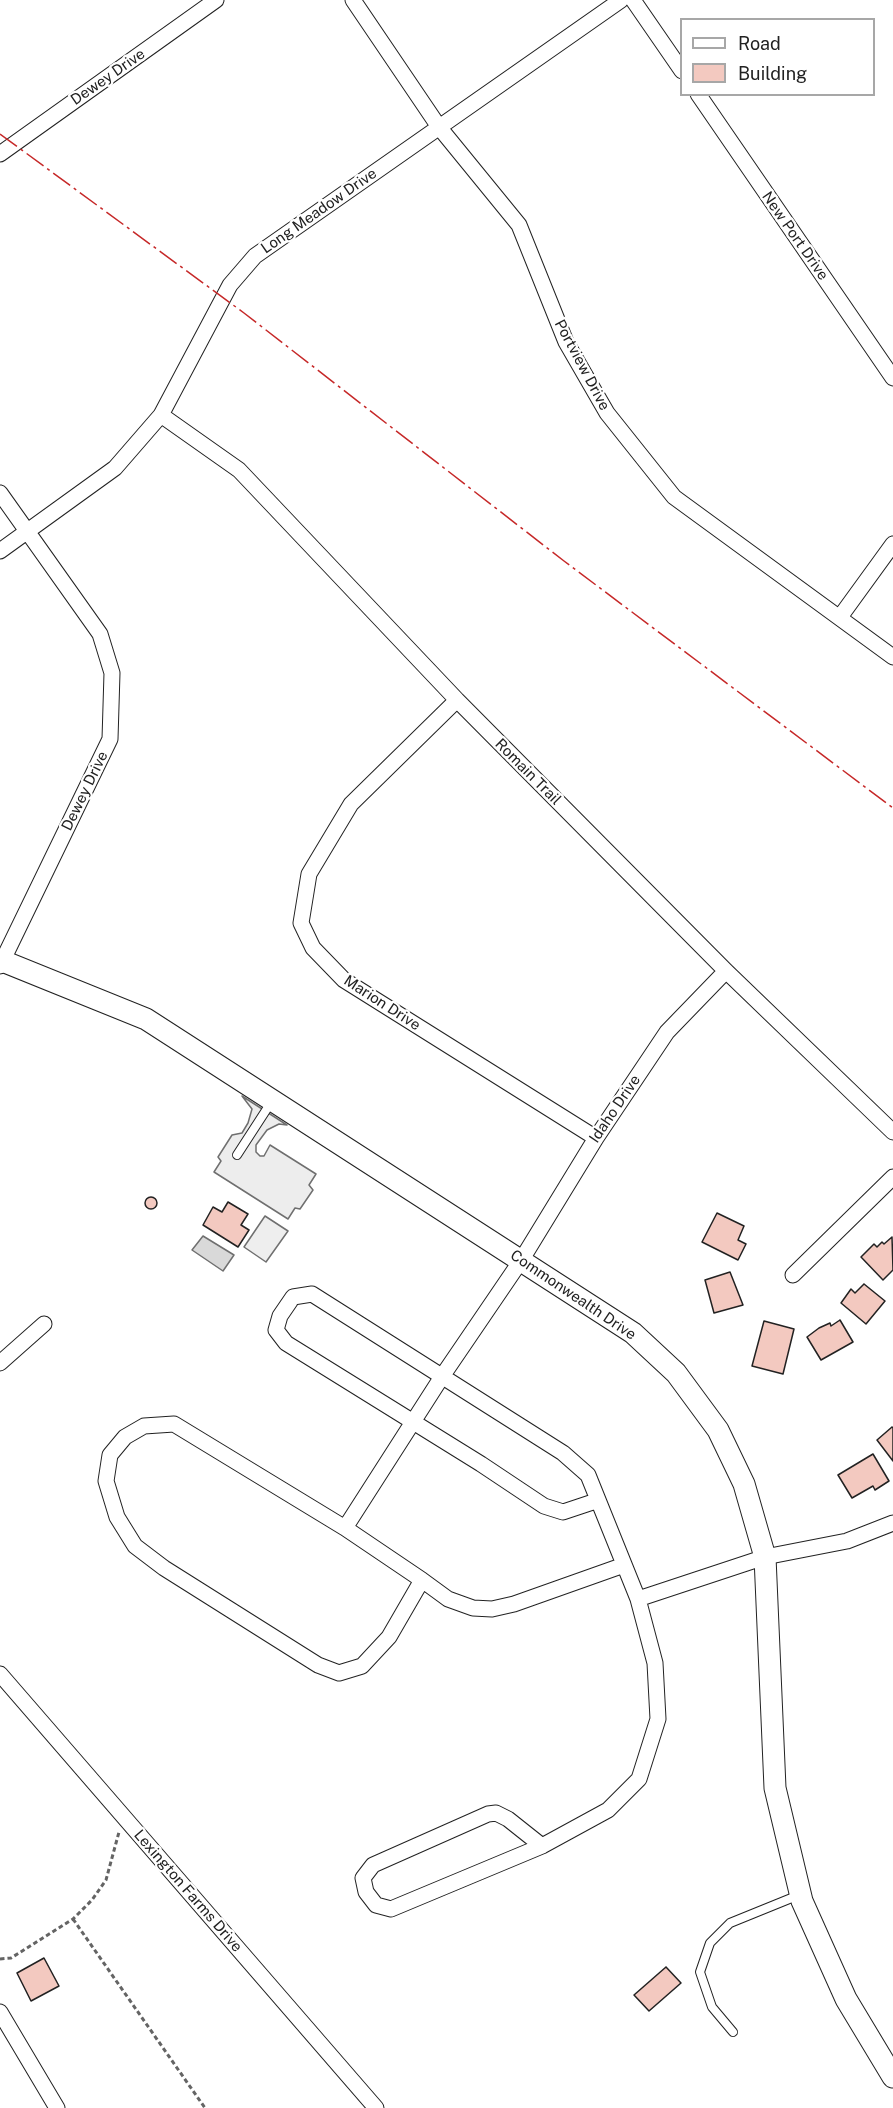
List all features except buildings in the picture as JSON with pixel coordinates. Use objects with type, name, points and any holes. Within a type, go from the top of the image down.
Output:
[{"type":"street","name":"Dewey Drive","points":[[0,154],[216,0]]},
{"type":"street","name":"Portview Drive","points":[[353,0],[439,127],[519,225],[572,352],[607,413],[674,497],[893,657]]},
{"type":"street","name":"Long Meadow Drive","points":[[0,551],[115,468],[161,415],[230,285],[255,256],[621,0]]},
{"type":"street","points":[[633,0],[680,70]]},
{"type":"street","name":"New Port Drive","points":[[699,96],[893,378]]},
{"type":"street","name":"Romain Trail","points":[[161,415],[239,470],[457,700],[726,971],[893,1132]]},
{"type":"street","name":"Dewey Drive","points":[[0,493],[100,634],[112,674],[110,739],[1,963]]},
{"type":"street","points":[[840,617],[893,544]]},
{"type":"street","name":"Marion Drive","points":[[457,700],[351,804],[309,874],[301,923],[313,948],[344,980],[596,1138]]},
{"type":"street","name":"Commonwealth Drive","points":[[1,963],[146,1019],[522,1259],[633,1333],[676,1373],[718,1430],[727,1448],[744,1484],[765,1557],[775,1788],[801,1894],[846,1999],[893,2077]]},
{"type":"street","name":"Idaho Drive","points":[[345,1528],[442,1375],[522,1259],[596,1138],[667,1032],[726,971]]},
{"type":"street","points":[[793,1275],[893,1177]]},
{"type":"street","points":[[542,1846],[508,1819],[496,1814],[488,1814],[373,1865],[363,1878],[366,1892],[376,1905],[391,1909],[542,1846],[608,1810],[639,1779],[658,1719],[655,1663],[638,1599],[596,1501],[588,1475],[563,1453],[312,1294],[293,1297],[280,1316],[276,1330],[286,1343],[544,1506],[563,1512],[596,1501]]},
{"type":"street","points":[[0,1363],[44,1324]]},
{"type":"street","points":[[423,1580],[388,1637],[362,1666],[339,1673],[318,1665],[164,1568],[135,1546],[117,1517],[106,1481],[111,1455],[125,1437],[144,1426],[174,1425],[345,1528],[423,1580],[448,1599],[473,1608],[492,1609],[514,1604],[624,1565]]},
{"type":"street","points":[[638,1599],[765,1557],[848,1541],[893,1523]]},
{"type":"street","name":"Lexington Farms Drive","points":[[0,1674],[376,2108]]},
{"type":"street","points":[[0,2012],[57,2108]]},
{"type":"lane","points":[[237,1155],[273,1100]]},
{"type":"lane","points":[[733,2032],[712,2007],[700,1972],[710,1943],[730,1923],[801,1894]]},
{"type":"path","points":[[0,1959],[11,1958],[73,1919],[106,1880],[117,1834],[128,1822]]},
{"type":"path","points":[[73,1919],[205,2108]]},
{"type":"shaded area","points":[[242,1096],[287,1125],[279,1124],[267,1130],[256,1145],[256,1152],[264,1156],[270,1145],[316,1174],[309,1185],[313,1190],[300,1209],[295,1208],[288,1219],[214,1172],[221,1161],[218,1157],[232,1135],[242,1133],[248,1123],[252,1109]]},
{"type":"shaded area","points":[[265,1216],[288,1231],[266,1262],[244,1247]]},
{"type":"shaded area","points":[[203,1236],[234,1255],[223,1271],[192,1250]]},
{"type":"power","points":[[0,134],[244,313],[564,561],[893,808]]}]
